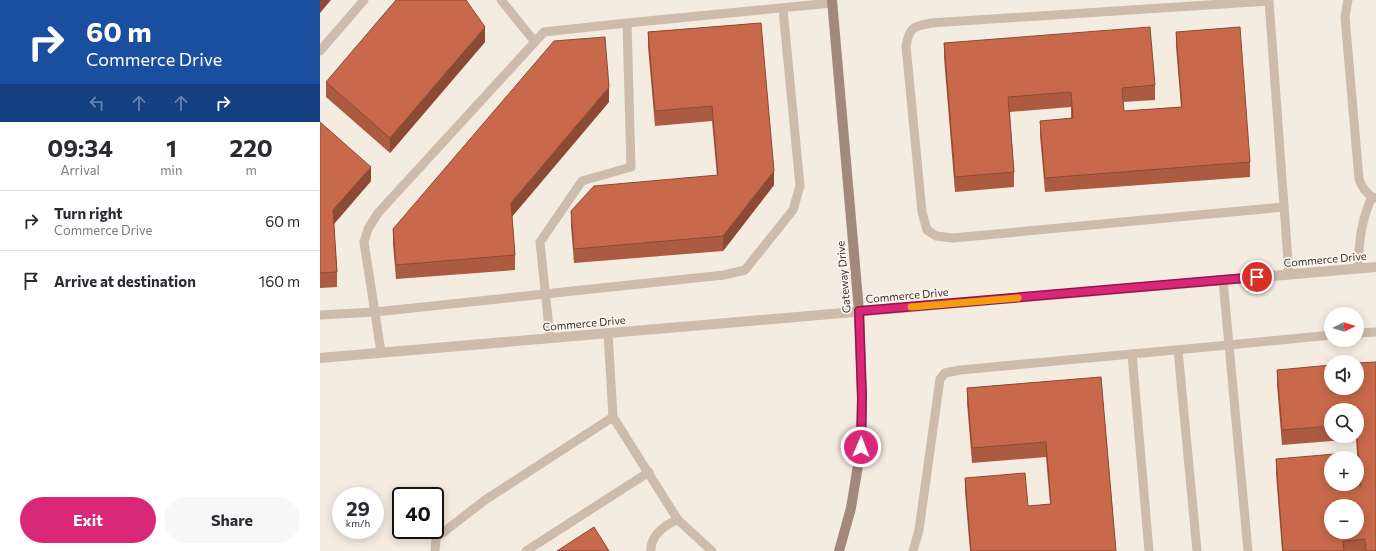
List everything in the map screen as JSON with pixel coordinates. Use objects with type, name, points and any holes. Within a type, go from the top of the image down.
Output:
[{"type":"street","name":"Gateway Drive","points":[[832,2],[859,311],[862,398],[861,447],[851,508],[839,551]]},
{"type":"street","name":"Commerce Drive","points":[[320,358],[1376,267]]},
{"type":"lane","points":[[320,51],[364,0]]},
{"type":"lane","points":[[501,0],[534,42]]},
{"type":"lane","points":[[1348,0],[1345,17],[1359,179],[1363,189],[1374,197],[1362,223],[1358,246],[1358,268]]},
{"type":"lane","points":[[381,352],[364,242],[368,229],[378,213],[544,32],[783,9],[832,2]]},
{"type":"lane","points":[[1284,207],[954,238],[936,236],[927,230],[922,212],[906,46],[908,34],[915,26],[932,23],[1269,2],[1289,274]]},
{"type":"lane","points":[[320,315],[375,312],[545,292],[724,275],[745,270],[793,210],[800,186],[783,9]]},
{"type":"lane","points":[[550,338],[540,242],[582,181],[631,167],[627,23]]},
{"type":"lane","points":[[1224,280],[1248,551]]},
{"type":"lane","points":[[1364,333],[1376,332]]},
{"type":"lane","points":[[608,333],[613,417],[678,520],[712,551]]},
{"type":"lane","points":[[914,551],[920,530],[940,379],[945,373],[1324,337]]},
{"type":"lane","points":[[1178,350],[1197,551]]},
{"type":"lane","points":[[1132,354],[1150,551]]},
{"type":"lane","points":[[435,551],[436,538],[485,500],[613,417]]},
{"type":"lane","points":[[526,551],[649,472]]},
{"type":"lane","points":[[651,551],[650,544],[658,532],[669,523],[678,520]]},
{"type":"building","points":[[396,0],[466,0],[485,27],[390,138],[326,82]]},
{"type":"building","points":[[761,23],[774,171],[723,236],[574,249],[571,211],[594,186],[718,175],[712,106],[655,111],[648,32]]},
{"type":"building","points":[[1150,27],[1155,85],[1122,88],[1124,111],[1182,107],[1176,32],[1240,27],[1250,162],[1045,178],[1040,121],[1073,118],[1071,92],[1008,97],[1014,172],[955,177],[944,43]]},
{"type":"building","points":[[605,37],[609,87],[511,203],[515,255],[396,265],[393,229],[554,41]]},
{"type":"building","points":[[320,122],[371,167],[333,210],[337,272],[320,273]]},
{"type":"building","points":[[1376,362],[1376,551],[1366,551],[1365,539],[1343,541],[1344,551],[1283,551],[1276,459],[1324,455],[1324,491],[1364,491],[1364,451],[1358,451],[1358,443],[1364,443],[1364,403],[1324,403],[1324,427],[1282,430],[1277,370],[1324,366],[1324,395],[1364,395],[1364,363]]},
{"type":"building","points":[[1101,377],[1116,551],[971,551],[965,478],[1025,473],[1028,506],[1051,504],[1046,442],[972,448],[967,388]]},
{"type":"building","points":[[594,527],[609,551],[557,551]]},
{"type":"slow traffic","points":[[911,307],[1018,298]]},
{"type":"route","points":[[861,447],[862,398],[859,311],[1257,277]]}]
